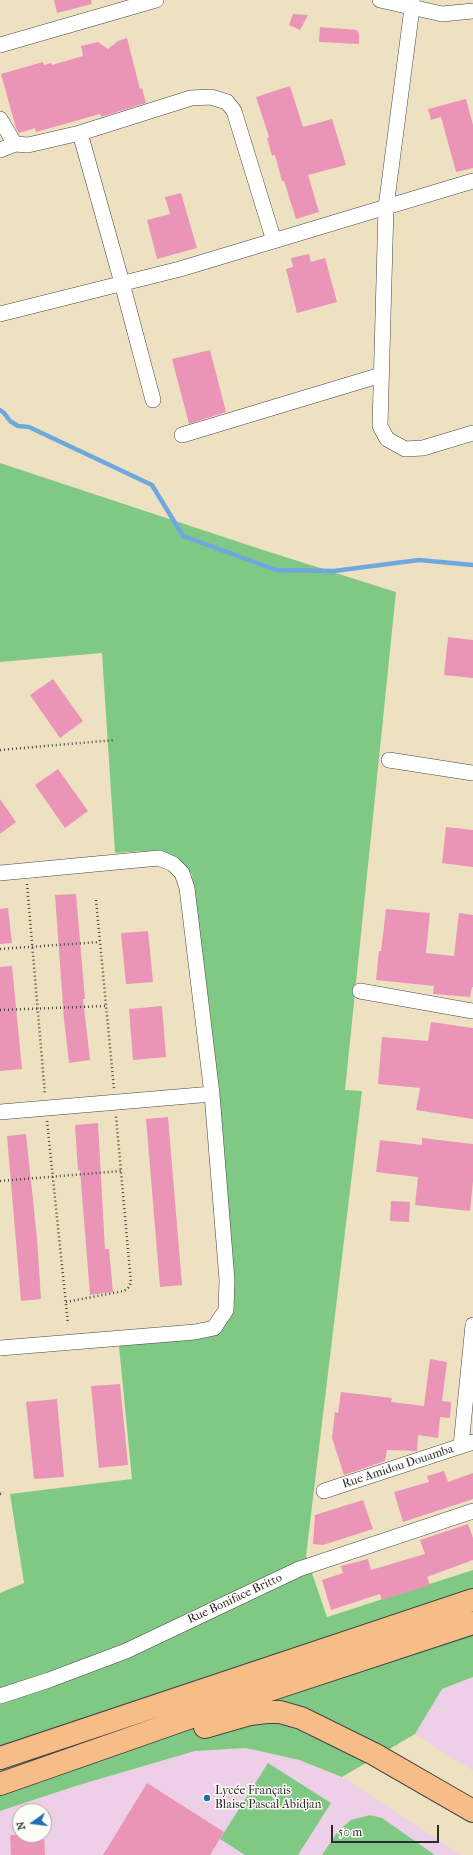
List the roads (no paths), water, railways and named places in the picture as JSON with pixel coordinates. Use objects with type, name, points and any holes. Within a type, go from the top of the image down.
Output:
[{"type":"highway","points":[[0,1758],[473,1600]]},
{"type":"highway","points":[[0,1784],[254,1695],[473,1623]]},
{"type":"highway","points":[[34,1772],[170,1737],[250,1714],[280,1712],[301,1718],[374,1754],[473,1812]]},
{"type":"street","points":[[0,45],[156,0]]},
{"type":"street","points":[[380,0],[412,4],[442,14],[473,11]]},
{"type":"street","points":[[412,4],[386,207],[380,426],[387,439],[405,449],[423,448],[472,437]]},
{"type":"street","points":[[0,150],[15,144],[28,145],[80,133],[191,98],[211,97],[227,102],[234,111],[274,241]]},
{"type":"street","points":[[0,119],[15,144]]},
{"type":"street","points":[[80,133],[122,283],[152,400]]},
{"type":"street","points":[[0,314],[180,269],[473,181]]},
{"type":"street","points":[[182,435],[381,375]]},
{"type":"street","points":[[389,760],[473,773]]},
{"type":"street","points":[[0,873],[159,858],[173,864],[182,873],[187,888],[212,1094],[226,1280],[226,1310],[214,1328],[195,1332],[0,1348]]},
{"type":"street","points":[[360,991],[473,1011]]},
{"type":"street","points":[[0,1112],[212,1094]]},
{"type":"street","points":[[467,1444],[473,1325]]},
{"type":"street","name":"Rue Amidou Douamba","points":[[324,1491],[467,1444]]},
{"type":"street","name":"Rue Boniface Britto","points":[[0,1696],[49,1680],[126,1651],[298,1570],[473,1511]]},
{"type":"waterway","points":[[0,410],[10,421],[18,426],[29,427],[152,485],[183,536],[276,570],[334,571],[419,560],[473,565]]},
{"type":"place","name":"Lycée Français Blaise Pascal Abidjan","points":[[207,1798]]}]
